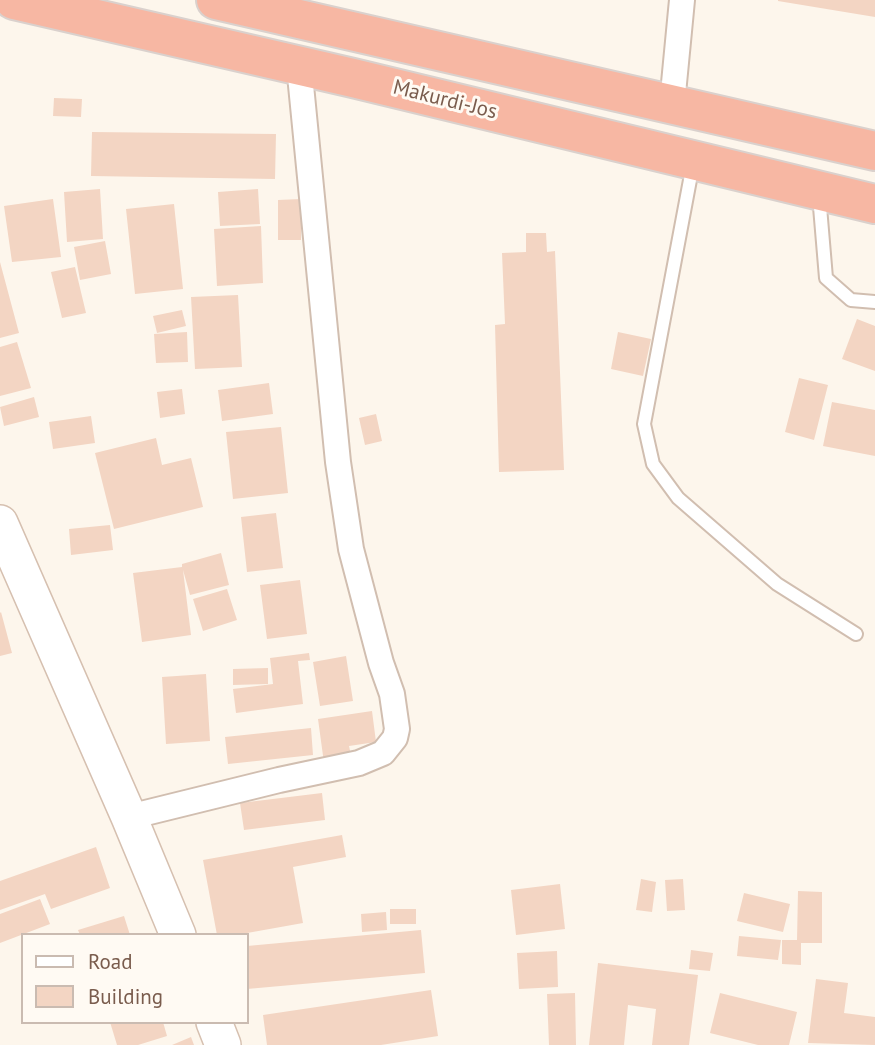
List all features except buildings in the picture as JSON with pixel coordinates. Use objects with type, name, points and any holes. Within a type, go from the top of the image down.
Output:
[{"type":"highway","name":"Makurdi-Jos","points":[[14,0],[299,65],[875,205]]},
{"type":"highway","points":[[216,0],[875,151]]},
{"type":"main road","points":[[0,523],[177,933]]},
{"type":"main road","points":[[215,1024],[223,1045]]},
{"type":"street","points":[[672,104],[682,0]]},
{"type":"street","points":[[129,817],[359,763],[383,753],[395,738],[397,729],[392,694],[381,663],[351,549],[338,462],[299,65]]},
{"type":"lane","points":[[693,160],[644,424],[653,464],[678,498],[778,584],[856,634]]},
{"type":"lane","points":[[818,191],[826,278],[851,300],[875,302]]}]
